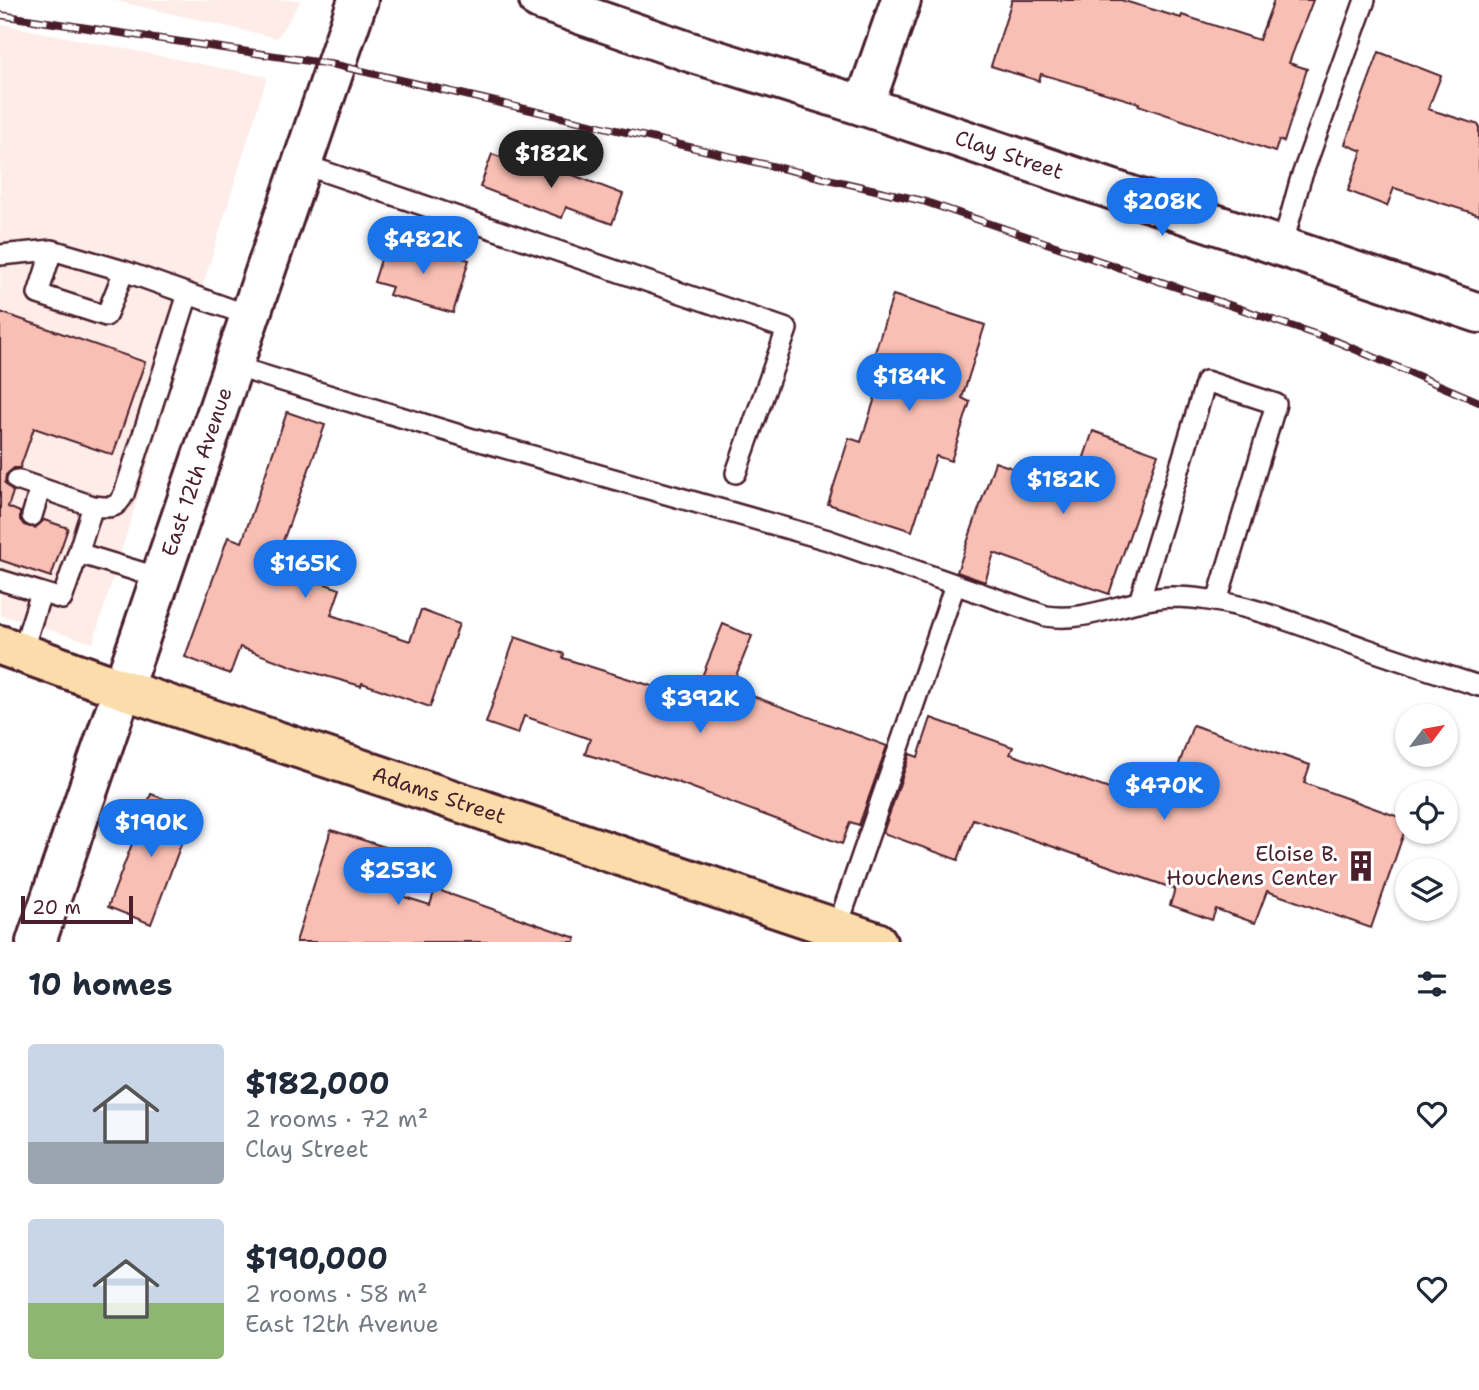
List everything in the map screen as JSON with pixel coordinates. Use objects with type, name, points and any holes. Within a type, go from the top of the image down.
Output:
[{"type":"main road","name":"Adams Street","points":[[11,649],[122,689],[877,942]]},
{"type":"street","name":"East 12th Avenue","points":[[36,942],[358,0]]},
{"type":"street","name":"Clay Street","points":[[539,0],[864,106],[1479,313]]},
{"type":"street","points":[[864,106],[901,0]]},
{"type":"lane","points":[[1282,247],[1300,181],[1365,0]]},
{"type":"lane","points":[[302,164],[788,330],[736,473]]},
{"type":"lane","points":[[0,255],[52,250],[124,271],[250,316]]},
{"type":"lane","points":[[52,250],[38,294],[106,316],[124,271]]},
{"type":"lane","points":[[17,480],[93,506],[112,508],[119,504],[188,294]]},
{"type":"lane","points":[[233,366],[474,439],[750,516],[828,540],[1046,616],[1082,617],[1139,602],[1172,597],[1217,601],[1479,686]]},
{"type":"lane","points":[[1139,602],[1206,381],[1276,404],[1217,601]]},
{"type":"lane","points":[[32,516],[40,489]]},
{"type":"lane","points":[[9,576],[41,593],[62,599],[93,506]]},
{"type":"lane","points":[[78,553],[160,578]]},
{"type":"lane","points":[[837,928],[955,585]]},
{"type":"lane","points":[[11,649],[41,593]]},
{"type":"shaded area","points":[[112,0],[300,0],[300,2],[277,38]]},
{"type":"shaded area","points":[[0,24],[267,77],[93,643],[0,615]]},
{"type":"building","points":[[1012,0],[1121,0],[1181,18],[1182,15],[1259,40],[1274,0],[1313,0],[1289,63],[1307,69],[1284,142],[1279,140],[1275,152],[1138,105],[1139,103],[1041,74],[1039,81],[991,66]]},
{"type":"building","points":[[1379,52],[1441,76],[1428,109],[1479,125],[1479,215],[1394,188],[1387,206],[1348,191],[1362,151],[1345,144]]},
{"type":"building","points":[[492,154],[548,175],[552,167],[623,194],[612,224],[566,207],[562,218],[480,187]]},
{"type":"building","points":[[400,240],[469,260],[453,313],[389,295],[392,287],[374,282],[384,250],[396,254]]},
{"type":"building","points":[[893,295],[985,325],[962,398],[970,402],[951,461],[936,456],[912,531],[828,504],[849,438],[861,442],[885,366],[872,362]]},
{"type":"building","points":[[0,312],[145,362],[113,455],[34,428],[20,468],[14,468],[6,475],[5,483],[13,492],[8,507],[20,512],[20,520],[24,525],[35,528],[44,520],[68,528],[51,577],[0,560]]},
{"type":"building","points":[[287,412],[325,425],[274,566],[340,589],[331,615],[410,641],[421,610],[459,624],[430,707],[362,683],[361,686],[294,667],[240,647],[230,674],[185,657],[228,537],[242,542]]},
{"type":"building","points":[[1093,431],[1158,454],[1109,594],[994,553],[985,582],[957,572],[995,462],[1073,489]]},
{"type":"building","points":[[723,624],[752,636],[731,688],[887,746],[859,825],[850,822],[842,844],[677,782],[585,754],[590,739],[524,716],[518,734],[486,723],[515,637],[564,654],[563,658],[693,699]]},
{"type":"building","points":[[931,718],[1013,747],[1010,754],[1126,795],[1135,768],[1173,781],[1193,725],[1310,765],[1304,783],[1395,816],[1395,844],[1400,844],[1371,928],[1267,891],[1255,923],[1216,909],[1212,920],[1170,905],[1175,889],[973,819],[958,860],[883,833],[910,754],[918,757]]},
{"type":"building","points":[[151,794],[194,810],[151,924],[108,907]]},
{"type":"building","points":[[331,830],[388,848],[376,888],[430,905],[435,889],[576,938],[575,942],[296,942]]},
{"type":"railway","points":[[0,15],[336,65],[923,201],[1338,342],[1479,402]]},
{"type":"place","name":"Eloise B. Houchens Center","points":[[1361,866]]}]
